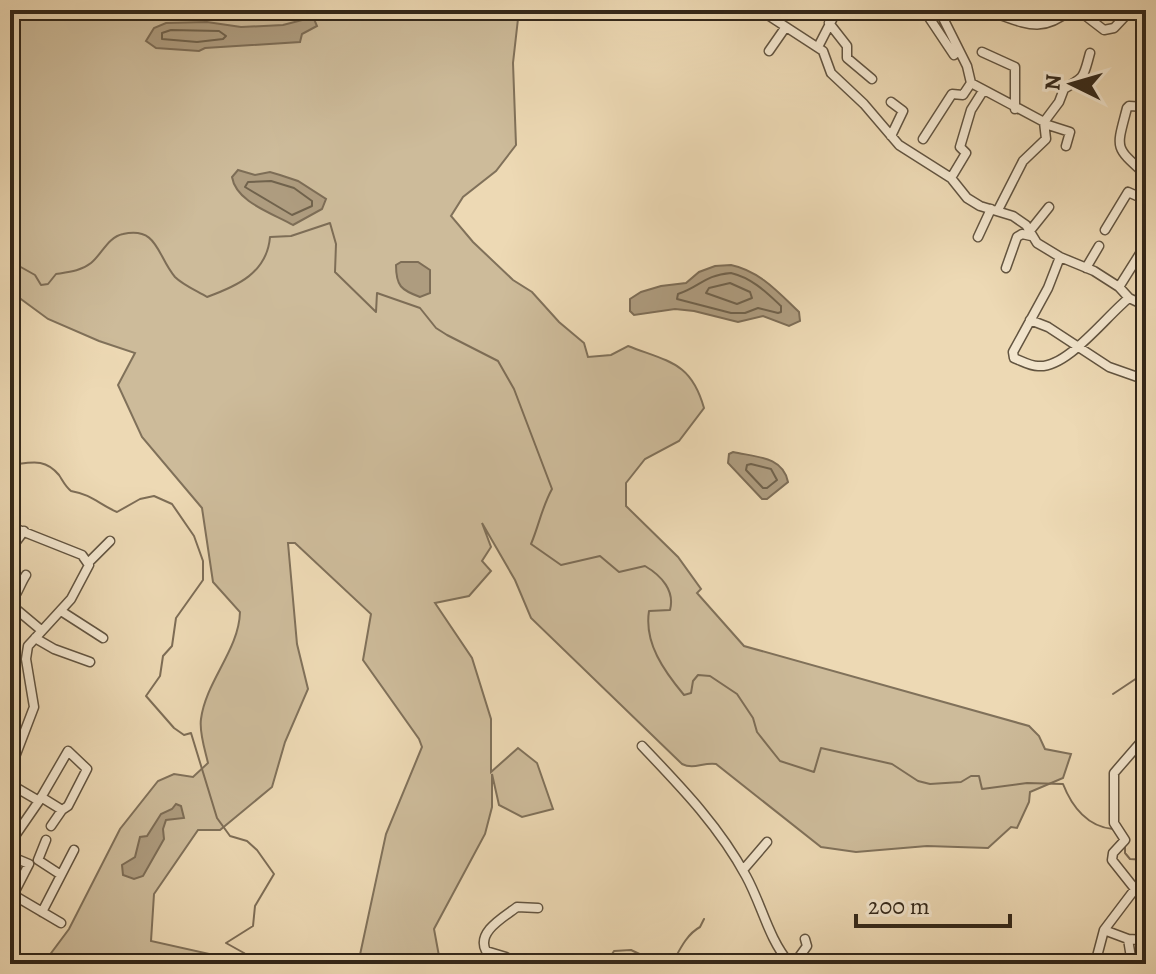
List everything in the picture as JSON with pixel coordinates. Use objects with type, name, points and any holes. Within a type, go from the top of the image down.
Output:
[{"type":"street","points":[[760,10],[818,47],[826,56],[831,73],[864,104],[891,136],[907,151],[951,178],[967,198],[1026,225],[1037,243],[1119,287],[1129,298],[1146,306]]},
{"type":"street","points":[[818,47],[837,10]]},
{"type":"street","points":[[924,10],[954,55]]},
{"type":"street","points":[[986,10],[1044,26],[1070,10]]},
{"type":"street","points":[[1078,10],[1104,30],[1114,28],[1131,10]]},
{"type":"street","points":[[941,14],[967,66],[971,83],[1015,109],[1070,132],[1066,146]]},
{"type":"street","points":[[829,23],[847,46],[847,58],[872,79]]},
{"type":"street","points":[[769,51],[785,28]]},
{"type":"street","points":[[982,52],[1015,67],[1015,109]]},
{"type":"street","points":[[978,237],[1023,161],[1046,139],[1044,123],[1064,89],[1078,83],[1083,77],[1090,53]]},
{"type":"street","points":[[923,139],[952,94],[963,95],[971,83]]},
{"type":"street","points":[[951,178],[966,153],[960,147],[965,126],[983,91]]},
{"type":"street","points":[[891,102],[903,111],[891,136]]},
{"type":"street","points":[[1146,107],[1128,107],[1119,140],[1121,153],[1146,175]]},
{"type":"street","points":[[1105,230],[1128,192],[1146,200]]},
{"type":"street","points":[[1006,268],[1017,237],[1030,234],[1049,207]]},
{"type":"street","points":[[1119,287],[1146,244]]},
{"type":"street","points":[[1086,268],[1099,246]]},
{"type":"street","points":[[1060,257],[1013,352],[1014,358],[1036,367],[1049,366],[1076,347],[1129,298]]},
{"type":"street","points":[[1030,320],[1048,327],[1109,367],[1146,380]]},
{"type":"street","points":[[14,528],[56,543],[88,560]]},
{"type":"street","points":[[10,550],[24,531]]},
{"type":"street","points":[[10,770],[34,707],[26,659],[28,646],[78,589],[87,573],[88,560],[110,541]]},
{"type":"street","points":[[26,575],[10,603],[41,630]]},
{"type":"street","points":[[61,611],[103,638]]},
{"type":"street","points":[[35,638],[54,649],[90,662]]},
{"type":"street","points":[[1096,964],[1104,930],[1134,891],[1133,884],[1112,861],[1112,855],[1121,845],[1114,823],[1114,773],[1146,736]]},
{"type":"street","points":[[642,746],[704,811],[743,870],[776,946],[792,964],[807,946],[805,939]]},
{"type":"street","points":[[10,843],[68,751],[88,767],[68,806],[51,826]]},
{"type":"street","points":[[10,784],[62,810]]},
{"type":"street","points":[[46,840],[38,860],[61,875]]},
{"type":"street","points":[[743,870],[767,842]]},
{"type":"street","points":[[42,912],[74,850]]},
{"type":"street","points":[[10,851],[29,865],[11,894],[61,923]]},
{"type":"street","points":[[515,964],[505,956],[486,951],[482,944],[484,936],[517,907],[538,908]]},
{"type":"street","points":[[1104,930],[1128,939],[1146,940]]},
{"type":"street","points":[[1128,939],[1132,964]]},
{"type":"street","points":[[10,956],[21,963]]},
{"type":"shaded area","points":[[10,10],[519,10],[513,63],[516,145],[496,171],[463,197],[451,216],[473,242],[513,280],[532,292],[559,322],[584,343],[588,357],[611,355],[628,346],[667,361],[685,372],[692,381],[704,408],[679,441],[645,459],[626,483],[626,506],[678,557],[701,589],[697,593],[744,646],[1029,726],[1039,736],[1045,749],[1071,754],[1063,778],[1030,792],[1029,802],[1017,828],[1011,827],[988,848],[927,846],[856,852],[821,847],[716,764],[682,764],[531,618],[515,580],[482,523],[491,547],[482,561],[491,571],[469,596],[435,603],[472,658],[491,719],[491,772],[518,748],[537,763],[553,809],[522,817],[499,805],[492,774],[492,807],[485,834],[434,929],[439,956],[436,964],[358,964],[386,834],[422,747],[363,660],[371,614],[295,543],[288,543],[297,644],[308,689],[285,742],[272,787],[220,830],[198,830],[154,894],[151,941],[223,957],[224,964],[43,964],[69,929],[120,829],[158,781],[174,774],[193,777],[208,763],[201,719],[209,692],[229,653],[240,612],[213,582],[202,508],[142,437],[118,385],[135,353],[48,319],[10,291]]},
{"type":"water","points":[[314,19],[317,26],[302,34],[300,42],[205,48],[199,51],[156,48],[146,41],[154,28],[166,23],[207,22],[241,27],[283,25]]},
{"type":"water","points":[[238,170],[255,175],[270,172],[280,175],[298,181],[326,199],[322,209],[293,225],[256,206],[240,193],[232,177]]},
{"type":"water","points":[[418,262],[430,270],[430,293],[420,297],[401,286],[396,265]]},
{"type":"water","points":[[731,265],[751,272],[768,284],[799,312],[800,321],[789,326],[763,316],[738,322],[675,309],[634,315],[630,311],[630,299],[641,292],[686,283],[699,272],[715,266]]},
{"type":"water","points":[[733,452],[774,462],[785,473],[788,482],[767,499],[762,499],[728,463],[729,454]]},
{"type":"water","points":[[176,804],[181,806],[184,818],[166,820],[164,839],[143,876],[134,879],[123,875],[122,865],[135,857],[140,837],[147,836],[161,814]]},
{"type":"waterway","points":[[10,261],[35,275],[41,285],[48,284],[56,274],[87,266],[118,236],[143,234],[155,245],[178,280],[207,297],[239,283],[257,269],[268,249],[270,237],[291,236],[330,223],[336,244],[335,272],[376,312],[377,293],[420,308],[436,328],[498,361],[514,389],[552,489],[531,544],[561,565],[600,556],[619,572],[645,566],[657,574],[669,590],[671,603],[670,610],[649,611],[650,634],[657,656],[684,695],[691,693],[693,681],[698,675],[710,676],[737,694],[753,718],[757,732],[780,761],[814,772],[821,748],[892,764],[918,781],[930,784],[961,782],[971,776],[979,776],[982,789],[1027,783],[1063,784],[1082,814],[1116,832]]},
{"type":"waterway","points":[[10,465],[42,463],[53,469],[71,491],[90,497],[117,512],[140,499],[154,496],[172,504],[194,536],[203,561],[203,580],[176,618],[172,646],[163,656],[160,676],[146,696],[174,728],[184,735],[191,733],[217,818],[230,836],[247,841],[257,850],[274,874],[255,906],[253,926],[226,943],[244,953],[254,964]]},
{"type":"waterway","points":[[1113,694],[1146,672]]},
{"type":"waterway","points":[[1125,843],[1125,853],[1130,859],[1146,860]]},
{"type":"waterway","points":[[606,964],[614,951],[631,950],[648,958],[673,962],[684,942],[704,919]]}]
